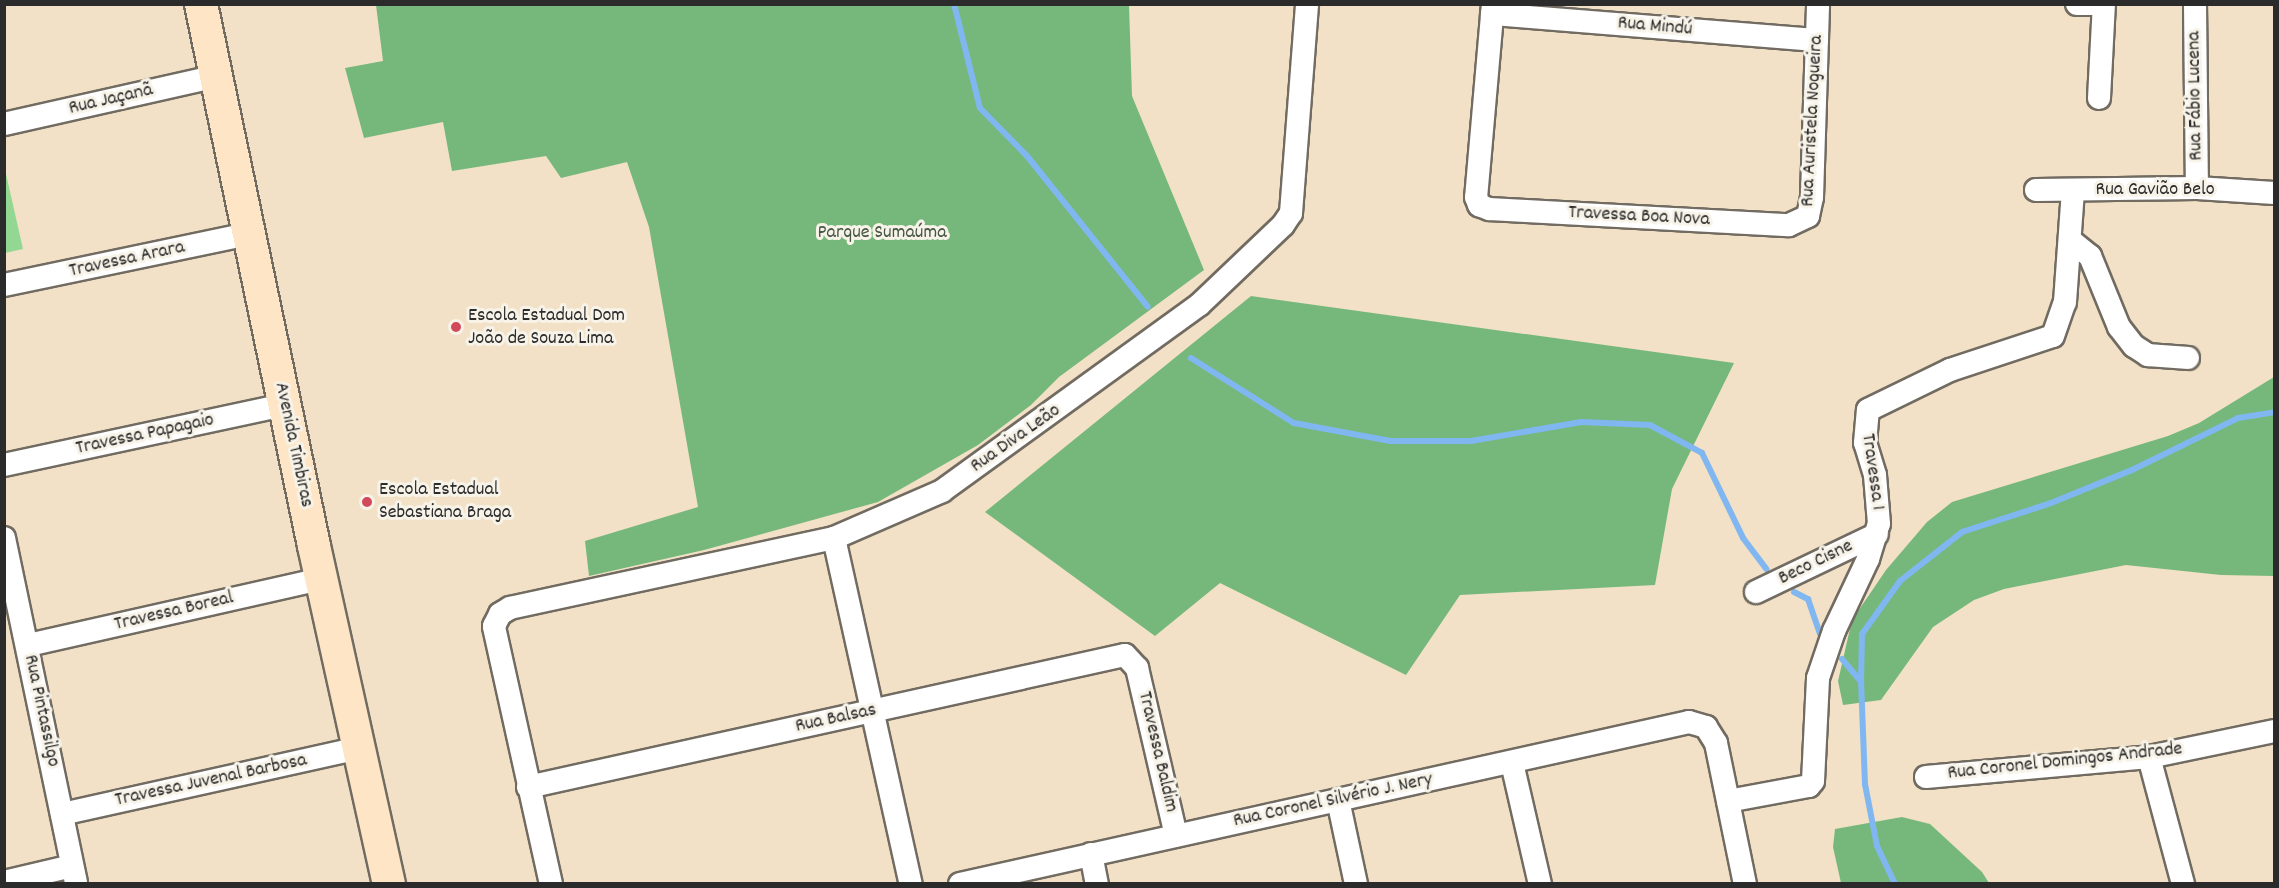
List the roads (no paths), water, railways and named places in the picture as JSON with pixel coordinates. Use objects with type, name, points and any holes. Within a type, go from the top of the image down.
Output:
[{"type":"street","name":"Avenida Timbiras","points":[[201,4],[321,579],[389,884]]},
{"type":"street","name":"Rua Diva Leão","points":[[528,787],[494,626],[500,614],[510,608],[834,538],[942,491],[1199,304],[1283,225],[1291,213],[1308,4]]},
{"type":"street","name":"Rua Auristela Nogueira","points":[[1789,225],[1809,216],[1812,197],[1818,4]]},
{"type":"street","points":[[2077,4],[2093,4]]},
{"type":"street","points":[[2099,98],[2104,4]]},
{"type":"street","name":"Rua Fábio Lucena","points":[[2195,4],[2198,188]]},
{"type":"street","name":"Rua Mindú","points":[[1492,9],[1817,40]]},
{"type":"street","name":"Travessa Boa Nova","points":[[1492,9],[1476,197],[1479,205],[1489,209],[1789,225]]},
{"type":"street","name":"Rua Jaçanã","points":[[4,124],[216,76]]},
{"type":"street","name":"Rua Gavião Belo","points":[[2036,190],[2198,188],[2274,193]]},
{"type":"street","name":"Travessa 1","points":[[1728,801],[1809,786],[1813,781],[1818,678],[1824,654],[1877,534],[1875,475],[1865,443],[1868,410],[1950,370],[2053,336],[2064,308],[2073,191]]},
{"type":"street","name":"Travessa Arara","points":[[4,285],[249,234]]},
{"type":"street","points":[[2070,240],[2090,256],[2119,327],[2134,346],[2148,355],[2188,358]]},
{"type":"street","name":"Travessa Papagaio","points":[[4,465],[285,405]]},
{"type":"street","name":"Beco Cisne","points":[[1755,592],[1877,534]]},
{"type":"street","name":"Rua Pintassilgo","points":[[4,538],[74,875]]},
{"type":"street","points":[[834,538],[911,884]]},
{"type":"street","name":"Travessa Boreal","points":[[28,645],[321,579]]},
{"type":"street","name":"Rua Balsas","points":[[528,787],[1125,655],[1137,668]]},
{"type":"street","name":"Travessa Baldim","points":[[1137,668],[1176,836]]},
{"type":"street","name":"Rua Coronel Silvério J. Nery","points":[[960,884],[1689,722],[1706,727],[1716,743],[1728,801]]},
{"type":"street","name":"Rua Coronel Domingos Andrade","points":[[1926,777],[2149,757],[2274,731]]},
{"type":"street","name":"Travessa Juvenal Barbosa","points":[[62,813],[360,748]]},
{"type":"street","points":[[2149,757],[2183,884]]},
{"type":"street","points":[[1512,763],[1540,884]]},
{"type":"street","points":[[528,787],[551,884]]},
{"type":"street","points":[[1338,800],[1356,884]]},
{"type":"street","points":[[1728,801],[1744,884]]},
{"type":"street","points":[[1091,855],[1097,884]]},
{"type":"street","points":[[4,882],[74,875]]},
{"type":"waterway","points":[[954,4],[980,108],[1027,156],[1148,307]]},
{"type":"waterway","points":[[1191,358],[1294,423],[1390,441],[1471,441],[1581,422],[1650,425],[1702,453],[1743,538],[1766,569]]},
{"type":"waterway","points":[[1895,884],[1877,846],[1865,784],[1861,682],[1862,634],[1900,581],[1962,532],[2051,503],[2132,470],[2238,418],[2274,412]]},
{"type":"waterway","points":[[1794,592],[1808,599],[1820,634]]},
{"type":"waterway","points":[[1842,659],[1861,682]]},
{"type":"place","name":"Escola Estadual Dom João de Souza Lima","points":[[456,327]]},
{"type":"place","name":"Escola Estadual Sebastiana Braga","points":[[367,502]]},
{"type":"park label","name":"Parque Sumaúma","points":[[882,233]]}]
